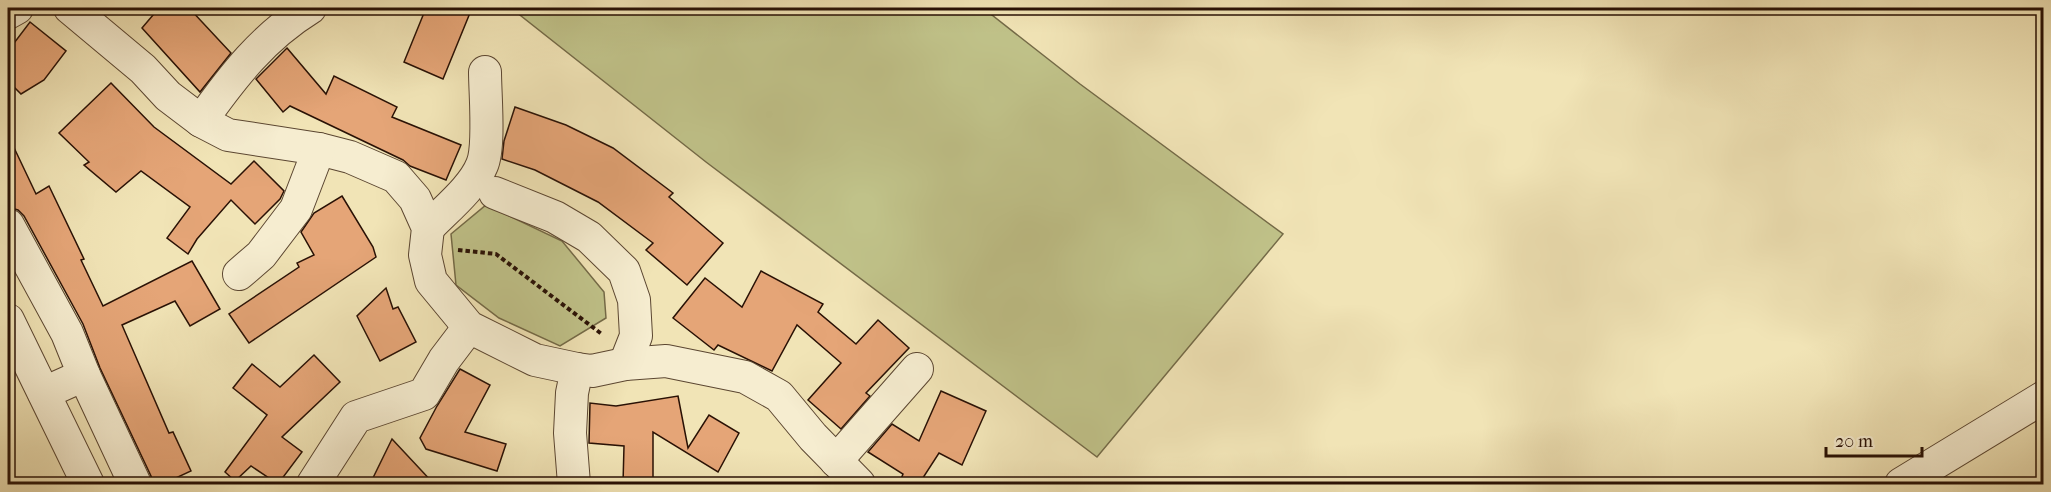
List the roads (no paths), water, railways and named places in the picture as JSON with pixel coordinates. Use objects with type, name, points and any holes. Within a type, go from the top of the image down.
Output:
[{"type":"street","points":[[8,13],[16,8]]},
{"type":"street","points":[[201,121],[238,70],[258,48],[291,20],[310,8]]},
{"type":"street","points":[[90,13],[168,96],[201,121],[228,135],[319,149],[350,157],[396,177],[415,200],[428,228],[425,255],[431,281],[469,327],[536,360],[577,369],[592,371],[630,350],[666,361],[745,377],[779,396],[859,484]]},
{"type":"street","points":[[428,228],[474,180],[483,163],[486,121],[485,72]]},
{"type":"street","points":[[239,274],[261,255],[296,208],[319,149]]},
{"type":"street","points":[[495,193],[555,217],[589,237],[624,271],[634,300],[630,350]]},
{"type":"street","points":[[8,225],[67,333],[135,484]]},
{"type":"street","points":[[8,320],[88,484]]},
{"type":"street","points":[[313,484],[356,417],[424,394],[444,360],[469,327]]},
{"type":"street","points":[[574,484],[570,433],[577,369]]},
{"type":"street","points":[[836,461],[917,369]]},
{"type":"street","points":[[44,393],[84,375]]},
{"type":"street","points":[[1901,484],[2043,397]]}]
